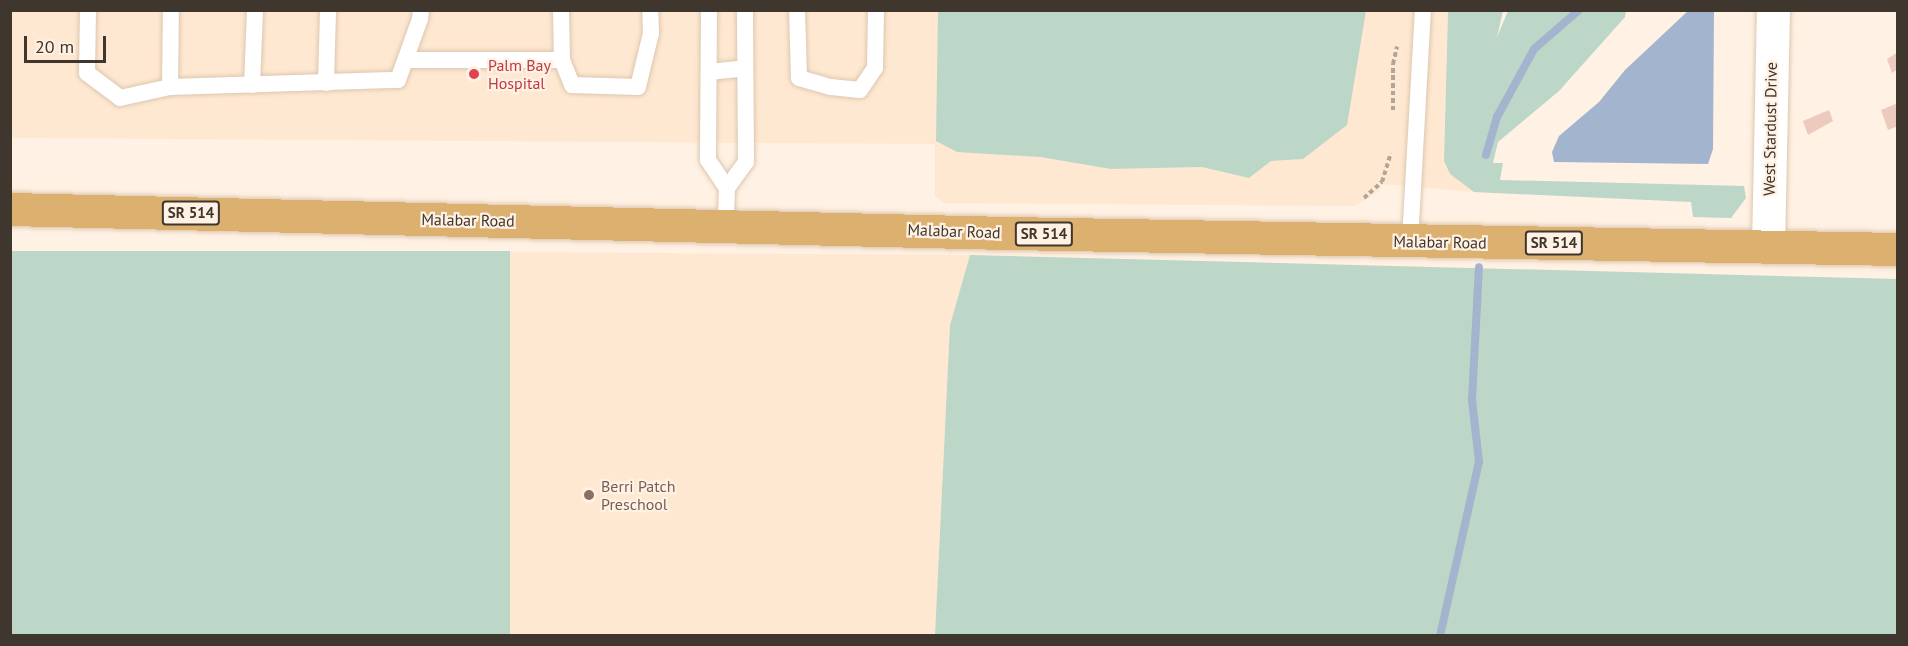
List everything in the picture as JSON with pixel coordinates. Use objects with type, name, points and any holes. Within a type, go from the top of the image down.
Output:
[{"type":"main road","name":"Malabar Road","points":[[10,209],[1410,241],[1898,249]]},
{"type":"street","name":"West Stardust Drive","points":[[1768,247],[1773,10]]},
{"type":"lane","points":[[88,10],[87,73],[120,98],[170,87],[398,80],[420,19],[421,10]]},
{"type":"lane","points":[[170,87],[171,10]]},
{"type":"lane","points":[[252,86],[255,10]]},
{"type":"lane","points":[[326,83],[328,10]]},
{"type":"lane","points":[[561,10],[562,60],[572,86],[638,87],[651,33],[650,10]]},
{"type":"lane","points":[[709,10],[708,160],[727,188]]},
{"type":"lane","points":[[726,225],[727,188],[746,162],[745,10]]},
{"type":"lane","points":[[797,10],[799,78],[831,87],[860,90],[875,68],[876,10]]},
{"type":"lane","points":[[1410,241],[1423,10]]},
{"type":"lane","points":[[405,60],[562,60]]},
{"type":"lane","points":[[709,72],[745,68]]},
{"type":"path","points":[[1393,118],[1393,64],[1398,40]]},
{"type":"path","points":[[1364,198],[1382,182],[1389,166],[1391,148]]},
{"type":"shaded area","name":"Palm Bay Hospital","points":[[938,10],[1040,157],[1111,169],[1202,167],[1249,178],[1271,161],[1303,159],[1366,11],[1448,10],[1444,161],[1450,174],[1474,192],[1382,184],[1379,191],[1355,206],[944,203],[935,196],[935,144],[11,138],[11,11]]},
{"type":"shaded area","points":[[510,252],[970,255],[950,325],[935,635],[500,636]]},
{"type":"green space","points":[[938,10],[1366,11],[1347,125],[1303,159],[1271,161],[1249,178],[1202,167],[1111,169],[1040,157],[957,152],[936,141]]},
{"type":"green space","points":[[1448,11],[1503,11],[1497,37],[1508,11],[1626,11],[1625,17],[1559,91],[1498,142],[1493,163],[1503,163],[1500,180],[1744,186],[1746,198],[1731,218],[1693,217],[1691,202],[1474,192],[1450,174],[1444,161]]},
{"type":"green space","points":[[11,251],[510,251],[510,635],[11,635]]},
{"type":"green space","points":[[970,255],[1897,279],[1897,635],[935,635],[950,325]]},
{"type":"water","points":[[1689,10],[1714,11],[1713,149],[1708,164],[1554,162],[1552,152],[1559,136],[1599,102],[1625,70]]},
{"type":"building","points":[[1898,52],[1898,69],[1892,73],[1887,59]]},
{"type":"building","points":[[1898,103],[1898,126],[1888,130],[1881,110]]},
{"type":"building","points":[[1829,110],[1833,121],[1808,135],[1803,121]]},
{"type":"waterway","points":[[1486,155],[1497,117],[1534,49],[1579,10]]},
{"type":"waterway","points":[[1440,636],[1479,462],[1472,400],[1479,267]]},
{"type":"place","name":"Palm Bay Hospital","points":[[474,74]]},
{"type":"place","name":"Berri Patch Preschool","points":[[589,495]]}]
